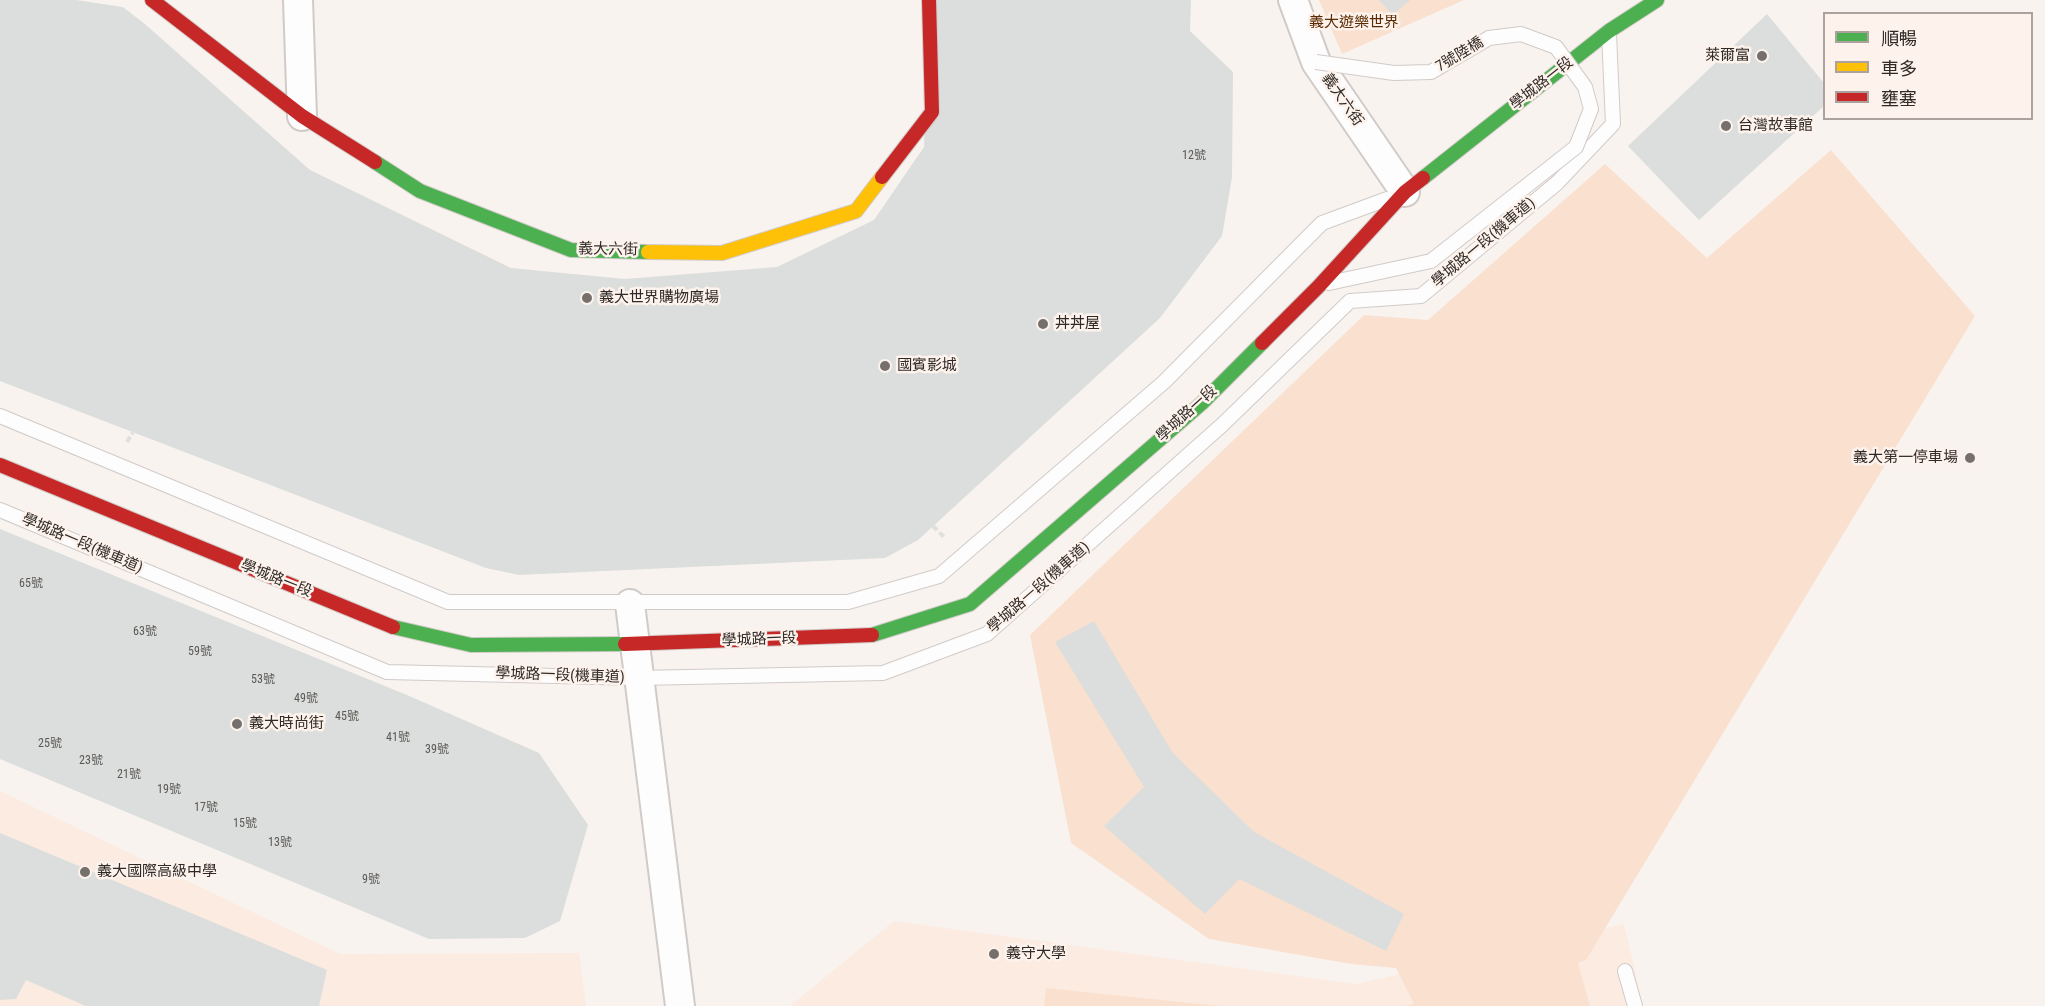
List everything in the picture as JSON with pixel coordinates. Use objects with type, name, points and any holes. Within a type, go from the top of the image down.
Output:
[{"type":"main road","name":"義大六街","points":[[152,0],[302,116],[420,191],[570,250],[722,253],[856,212],[933,112],[929,0]]},
{"type":"main road","name":"學城路一段","points":[[0,465],[393,627],[471,645],[634,644],[867,637],[970,603],[1202,403],[1318,286],[1405,192],[1609,32],[1657,0]]},
{"type":"street","points":[[298,0],[302,116]]},
{"type":"street","name":"義大六街","points":[[1293,0],[1316,62],[1405,192]]},
{"type":"street","points":[[630,603],[680,1006]]},
{"type":"lane","name":"學城路一段(機車道)","points":[[0,510],[387,672],[639,678],[883,673],[987,634],[1222,425],[1350,302],[1420,296],[1557,183],[1613,124],[1609,32]]},
{"type":"lane","name":"7號陸橋","points":[[1316,62],[1394,73],[1431,72],[1489,38],[1521,34],[1556,47],[1585,87],[1591,109],[1576,147],[1431,261],[1318,286]]},
{"type":"lane","points":[[0,416],[448,602],[848,602],[939,576],[1164,382],[1322,223],[1405,192]]},
{"type":"lane","points":[[1625,971],[1635,1006]]},
{"type":"shaded area","name":"義大國際高級中學","points":[[0,791],[340,954],[579,953],[586,1006],[0,1006]]},
{"type":"shaded area","name":"義守大學","points":[[894,921],[1356,984],[1624,924],[1643,1006],[790,1006]]},
{"type":"green space","name":"義大遊樂世界","points":[[1319,0],[1464,0],[1342,54]]},
{"type":"green space","points":[[1831,150],[1975,316],[1586,960],[1578,963],[1590,1006],[1405,1006],[1414,1004],[1396,968],[1351,964],[1209,939],[1071,843],[1030,635],[1364,315],[1428,320],[1605,164],[1707,258]]},
{"type":"green space","points":[[1046,988],[1219,1006],[1044,1006]]},
{"type":"building","name":"義大世界購物廣場","points":[[0,0],[76,0],[123,7],[310,170],[511,268],[625,279],[777,267],[874,220],[924,147],[928,0],[1191,0],[1190,31],[1233,72],[1232,177],[1222,236],[1160,318],[918,540],[885,558],[519,575],[486,568],[0,381]]},
{"type":"building","points":[[1379,0],[1410,0],[1393,15]]},
{"type":"building","name":"台灣故事館","points":[[1767,14],[1823,82],[1823,107],[1699,220],[1628,146]]},
{"type":"building","name":"義大時尚街","points":[[0,529],[407,695],[539,753],[588,825],[560,921],[525,938],[429,939],[0,759]]},
{"type":"building","points":[[1094,621],[1172,752],[1254,832],[1404,914],[1386,951],[1239,879],[1205,914],[1104,826],[1144,787],[1055,642]]},
{"type":"building","points":[[0,833],[327,970],[319,1006],[86,1006],[26,980],[16,999],[0,1000]]},
{"type":"traffic: fast","points":[[1423,178],[1609,31],[1657,0]]},
{"type":"traffic: fast","points":[[375,162],[420,191],[571,250],[648,252]]},
{"type":"traffic: fast","points":[[872,635],[970,604],[1202,403],[1262,343]]},
{"type":"traffic: fast","points":[[393,627],[471,645],[625,644]]},
{"type":"traffic: slow","points":[[648,252],[722,253],[856,211],[882,177]]},
{"type":"traffic: jam","points":[[152,0],[302,116],[375,162]]},
{"type":"traffic: jam","points":[[882,177],[932,112],[929,0]]},
{"type":"traffic: jam","points":[[1262,343],[1319,286],[1405,192],[1423,178]]},
{"type":"traffic: jam","points":[[0,465],[393,627]]},
{"type":"traffic: jam","points":[[625,644],[872,635]]},
{"type":"place","name":"萊爾富","points":[[1762,56]]},
{"type":"place","name":"台灣故事館","points":[[1726,126]]},
{"type":"place","name":"義大世界購物廣場","points":[[587,298]]},
{"type":"place","name":"丼丼屋","points":[[1043,324]]},
{"type":"place","name":"國賓影城","points":[[885,366]]},
{"type":"place","name":"義大第一停車場","points":[[1970,458]]},
{"type":"place","name":"義大時尚街","points":[[237,724]]},
{"type":"place","name":"義大國際高級中學","points":[[85,872]]},
{"type":"place","name":"義守大學","points":[[994,954]]}]
